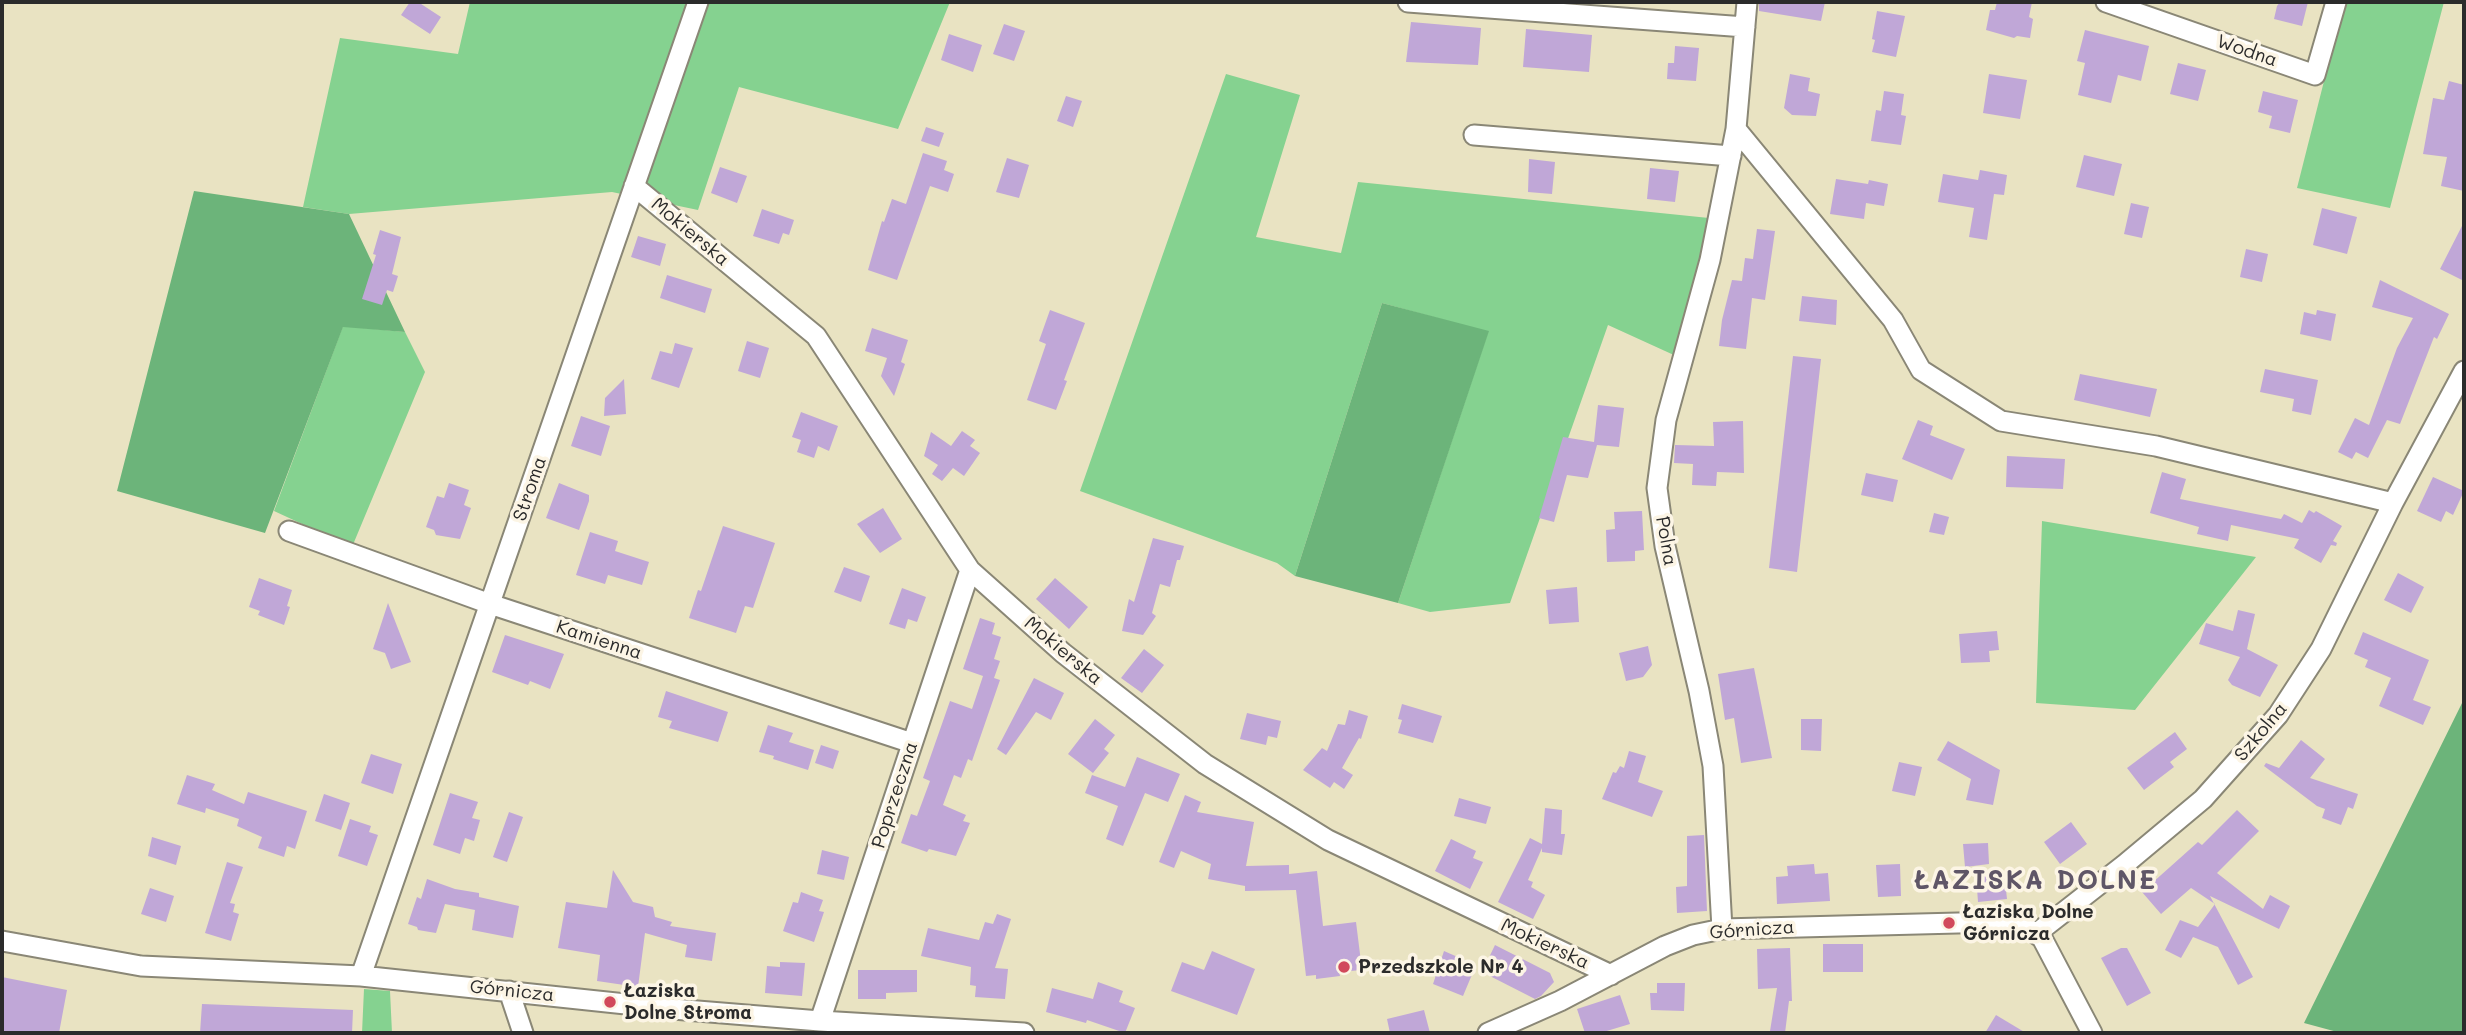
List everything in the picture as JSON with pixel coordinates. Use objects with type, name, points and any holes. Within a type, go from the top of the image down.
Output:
[{"type":"street","name":"Stroma","points":[[361,976],[698,2]]},
{"type":"street","points":[[1408,2],[1745,27]]},
{"type":"street","name":"Polna","points":[[1722,929],[1713,766],[1699,691],[1665,546],[1657,488],[1666,421],[1710,260],[1731,156],[1747,2]]},
{"type":"street","name":"Wodna","points":[[2106,2],[2315,75],[2336,2]]},
{"type":"street","points":[[1735,129],[1893,320],[1921,370],[2001,421],[2156,446],[2393,503]]},
{"type":"street","points":[[1474,135],[1731,156]]},
{"type":"street","name":"Mokierska","points":[[634,186],[816,336],[970,570],[1063,653],[1205,764],[1328,840],[1611,975]]},
{"type":"street","name":"Szkolna","points":[[2037,933],[2203,799],[2278,715],[2321,649],[2393,503],[2464,371]]},
{"type":"street","name":"Kamienna","points":[[289,531],[490,604],[912,743]]},
{"type":"street","name":"Poprzeczna","points":[[820,1021],[970,570]]},
{"type":"street","name":"Górnicza","points":[[1488,1033],[1611,975],[1665,946],[1693,935],[1722,929],[1997,922],[2014,923],[2037,933]]},
{"type":"street","points":[[2037,933],[2054,959],[2092,1033]]},
{"type":"street","name":"Górnicza","points":[[2,941],[141,966],[361,976],[673,1009],[1024,1033]]},
{"type":"street","points":[[509,990],[523,1033]]},
{"type":"green space","points":[[470,2],[950,2],[898,129],[739,87],[698,210],[612,192],[349,214],[303,207],[340,38],[458,54]]},
{"type":"green space","points":[[2344,2],[2444,2],[2390,208],[2297,188]]},
{"type":"green space","points":[[1226,74],[1300,95],[1256,237],[1341,253],[1358,182],[1709,218],[1676,356],[1608,325],[1510,603],[1430,612],[1398,603],[1488,332],[1382,303],[1295,576],[1277,563],[1080,491]]},
{"type":"green space","points":[[194,191],[349,214],[405,332],[343,327],[265,533],[117,491]]},
{"type":"green space","points":[[1382,303],[1489,331],[1398,603],[1295,576]]},
{"type":"green space","points":[[343,326],[405,332],[425,372],[352,547],[274,511]]},
{"type":"green space","points":[[2042,521],[2256,557],[2135,710],[2036,703]]},
{"type":"green space","points":[[2464,699],[2464,1033],[2341,1033],[2304,1023]]},
{"type":"green space","points":[[364,989],[390,991],[392,1033],[362,1033]]},
{"type":"building","points":[[410,2],[418,2],[441,17],[430,34],[401,15]]},
{"type":"building","points":[[1759,2],[1825,2],[1821,21],[1759,11]]},
{"type":"building","points":[[1997,2],[2032,2],[2029,17],[2033,19],[2030,38],[2014,38],[1986,30],[1990,10],[1995,10]]},
{"type":"building","points":[[2280,2],[2308,2],[2302,26],[2274,19]]},
{"type":"building","points":[[1877,11],[1905,16],[1896,57],[1872,52]]},
{"type":"building","points":[[1411,22],[1481,28],[1478,65],[1406,62]]},
{"type":"building","points":[[1004,24],[1025,31],[1014,61],[993,54]]},
{"type":"building","points":[[1526,29],[1592,35],[1589,72],[1523,67]]},
{"type":"building","points":[[2085,30],[2149,46],[2141,81],[2118,75],[2111,103],[2078,95],[2085,63],[2077,61]]},
{"type":"building","points":[[949,34],[982,45],[973,72],[941,60]]},
{"type":"building","points":[[1675,46],[1699,48],[1696,81],[1667,79],[1668,63],[1674,63]]},
{"type":"building","points":[[2178,63],[2206,70],[2198,101],[2170,94]]},
{"type":"building","points":[[1790,74],[1810,78],[1808,91],[1820,94],[1816,116],[1792,115],[1784,108]]},
{"type":"building","points":[[1989,74],[2027,80],[2020,119],[1983,113]]},
{"type":"building","points":[[2449,81],[2464,85],[2464,191],[2441,186],[2447,157],[2423,154],[2433,98],[2444,100]]},
{"type":"building","points":[[1884,91],[1904,94],[1901,115],[1906,116],[1901,145],[1871,141],[1876,110],[1881,111]]},
{"type":"building","points":[[2263,91],[2298,100],[2290,133],[2269,128],[2272,116],[2258,112]]},
{"type":"building","points":[[1066,96],[1082,101],[1073,127],[1057,121]]},
{"type":"building","points":[[926,127],[944,133],[939,147],[921,141]]},
{"type":"building","points":[[923,153],[947,161],[944,170],[954,174],[948,192],[930,186],[897,280],[868,270],[882,221],[884,222],[892,199],[906,204]]},
{"type":"building","points":[[2084,155],[2122,164],[2114,196],[2076,187]]},
{"type":"building","points":[[1007,158],[1029,165],[1019,198],[996,192]]},
{"type":"building","points":[[1529,159],[1555,162],[1552,194],[1528,192]]},
{"type":"building","points":[[720,167],[747,176],[737,203],[711,193]]},
{"type":"building","points":[[1650,168],[1679,171],[1675,202],[1647,199]]},
{"type":"building","points":[[1980,170],[2007,175],[2004,195],[1994,194],[1987,240],[1969,237],[1974,208],[1938,202],[1943,174],[1978,180]]},
{"type":"building","points":[[1836,179],[1868,184],[1869,180],[1888,184],[1884,206],[1866,203],[1864,219],[1830,214]]},
{"type":"building","points":[[2131,203],[2149,207],[2142,238],[2124,234]]},
{"type":"building","points":[[2322,208],[2357,217],[2347,254],[2313,245]]},
{"type":"building","points":[[762,209],[794,220],[789,235],[783,233],[779,244],[753,236]]},
{"type":"building","points":[[2464,222],[2464,281],[2440,269]]},
{"type":"building","points":[[1757,229],[1775,231],[1765,300],[1752,298],[1746,349],[1719,346],[1732,280],[1742,281],[1745,258],[1753,259]]},
{"type":"building","points":[[380,230],[401,237],[392,274],[398,276],[393,292],[387,290],[382,305],[362,299],[376,255],[373,254]]},
{"type":"building","points":[[638,236],[666,244],[660,266],[631,257]]},
{"type":"building","points":[[2246,249],[2268,254],[2262,282],[2240,277]]},
{"type":"building","points":[[667,275],[712,289],[705,313],[660,298]]},
{"type":"building","points":[[2380,280],[2449,314],[2437,339],[2434,337],[2400,424],[2387,420],[2368,458],[2356,452],[2352,459],[2338,452],[2355,418],[2369,425],[2397,348],[2413,318],[2372,307]]},
{"type":"building","points":[[1802,296],[1837,300],[1836,325],[1799,321]]},
{"type":"building","points":[[1050,310],[1085,323],[1056,410],[1027,400],[1046,344],[1039,341]]},
{"type":"building","points":[[2317,310],[2336,314],[2331,341],[2300,334],[2304,312],[2316,315]]},
{"type":"building","points":[[872,328],[908,340],[901,362],[905,364],[894,396],[881,376],[887,358],[865,351]]},
{"type":"building","points":[[747,341],[769,348],[760,378],[738,371]]},
{"type":"building","points":[[675,343],[693,348],[679,388],[651,379],[660,351],[672,354]]},
{"type":"building","points":[[1793,356],[1821,359],[1797,572],[1769,568]]},
{"type":"building","points":[[2265,369],[2318,380],[2311,415],[2292,411],[2294,399],[2260,392]]},
{"type":"building","points":[[2080,374],[2157,389],[2150,417],[2074,400]]},
{"type":"building","points":[[624,379],[626,414],[604,416],[605,398]]},
{"type":"building","points":[[1598,405],[1624,408],[1619,447],[1597,445],[1588,478],[1567,475],[1554,522],[1539,518],[1563,437],[1594,442]]},
{"type":"building","points":[[801,412],[838,426],[829,451],[818,446],[814,458],[797,452],[801,440],[792,437]]},
{"type":"building","points":[[581,416],[610,426],[601,456],[571,446]]},
{"type":"building","points":[[1918,420],[1933,426],[1930,435],[1965,449],[1952,480],[1902,459]]},
{"type":"building","points":[[1743,421],[1744,473],[1717,472],[1716,486],[1692,485],[1693,464],[1674,463],[1675,445],[1714,446],[1713,422]]},
{"type":"building","points":[[962,431],[975,440],[970,446],[980,453],[964,476],[953,468],[942,481],[932,474],[938,465],[924,456],[931,432],[951,446]]},
{"type":"building","points":[[2007,456],[2065,459],[2063,489],[2006,487]]},
{"type":"building","points":[[2162,472],[2186,479],[2180,499],[2281,519],[2284,514],[2302,523],[2309,510],[2314,513],[2316,511],[2342,526],[2333,541],[2337,543],[2336,546],[2331,545],[2321,563],[2294,548],[2299,539],[2231,525],[2228,541],[2197,534],[2199,527],[2150,513]]},
{"type":"building","points":[[1866,473],[1898,480],[1893,502],[1861,495]]},
{"type":"building","points":[[2433,477],[2464,491],[2453,515],[2446,511],[2441,522],[2417,511]]},
{"type":"building","points":[[449,483],[469,490],[464,505],[471,508],[460,539],[436,535],[434,530],[426,527],[437,496],[444,498]]},
{"type":"building","points":[[559,483],[589,495],[579,530],[546,518]]},
{"type":"building","points":[[883,508],[902,539],[880,553],[857,524]]},
{"type":"building","points":[[1642,511],[1644,550],[1635,551],[1635,561],[1607,562],[1606,530],[1615,529],[1614,512]]},
{"type":"building","points":[[1934,513],[1949,517],[1944,535],[1929,532]]},
{"type":"building","points":[[723,526],[775,543],[753,608],[745,606],[736,633],[689,618]]},
{"type":"building","points":[[590,532],[618,541],[615,551],[649,562],[642,585],[608,575],[605,584],[576,575]]},
{"type":"building","points":[[1153,538],[1184,546],[1180,560],[1177,560],[1170,587],[1160,584],[1152,613],[1156,616],[1143,635],[1122,631],[1129,599],[1134,602]]},
{"type":"building","points":[[844,567],[870,576],[861,602],[834,592]]},
{"type":"building","points":[[2398,573],[2424,587],[2411,613],[2384,600]]},
{"type":"building","points":[[259,578],[292,590],[284,625],[258,615],[260,611],[249,607]]},
{"type":"building","points":[[1055,578],[1088,607],[1069,629],[1036,599]]},
{"type":"building","points":[[1577,587],[1579,622],[1549,624],[1546,590]]},
{"type":"building","points":[[902,588],[926,597],[917,622],[908,619],[905,629],[889,624]]},
{"type":"building","points":[[388,603],[411,662],[391,669],[385,653],[373,649]]},
{"type":"building","points":[[2238,610],[2255,614],[2247,649],[2278,665],[2260,697],[2232,685],[2228,680],[2240,657],[2199,644],[2206,623],[2233,631]]},
{"type":"building","points":[[980,618],[995,623],[992,634],[1001,637],[994,659],[1000,661],[994,678],[1000,680],[972,761],[968,759],[961,778],[954,775],[943,805],[966,815],[963,821],[970,823],[956,856],[929,849],[927,852],[901,843],[911,814],[917,816],[930,781],[923,778],[950,701],[972,709],[983,676],[963,669]]},
{"type":"building","points":[[1997,631],[1999,650],[1989,651],[1990,662],[1961,663],[1959,634]]},
{"type":"building","points":[[2363,632],[2429,660],[2413,700],[2431,707],[2423,725],[2379,706],[2391,678],[2365,667],[2368,660],[2354,654]]},
{"type":"building","points":[[505,635],[564,654],[550,689],[530,681],[528,685],[492,672]]},
{"type":"building","points":[[1648,646],[1652,665],[1643,677],[1626,681],[1619,653]]},
{"type":"building","points":[[1144,649],[1164,665],[1142,693],[1121,678]]},
{"type":"building","points":[[1754,668],[1772,758],[1741,763],[1734,718],[1725,720],[1718,674]]},
{"type":"building","points":[[1034,678],[1064,693],[1051,720],[1036,712],[1006,755],[997,749]]},
{"type":"building","points":[[666,691],[728,712],[718,742],[669,728],[672,721],[658,717]]},
{"type":"building","points":[[1402,704],[1442,716],[1433,743],[1398,733],[1402,720],[1398,719]]},
{"type":"building","points":[[1349,710],[1368,716],[1361,739],[1359,738],[1342,768],[1353,775],[1344,789],[1334,782],[1330,788],[1303,770],[1322,748],[1327,751],[1338,724],[1345,725]]},
{"type":"building","points":[[1247,713],[1281,721],[1277,738],[1268,736],[1266,745],[1240,739]]},
{"type":"building","points":[[1095,719],[1115,735],[1104,749],[1109,753],[1093,773],[1068,754]]},
{"type":"building","points":[[1801,719],[1822,719],[1821,751],[1801,750]]},
{"type":"building","points":[[768,725],[793,733],[789,742],[814,750],[808,770],[759,752]]},
{"type":"building","points":[[2175,732],[2187,749],[2170,762],[2174,767],[2144,790],[2127,768]]},
{"type":"building","points":[[2301,740],[2325,759],[2310,778],[2358,794],[2353,809],[2348,807],[2341,825],[2322,818],[2325,809],[2317,806],[2264,766],[2266,763],[2279,768]]},
{"type":"building","points":[[1948,741],[2000,770],[1993,805],[1966,800],[1971,779],[1937,760]]},
{"type":"building","points":[[821,745],[839,751],[833,769],[815,763]]},
{"type":"building","points":[[1629,751],[1646,756],[1638,782],[1663,791],[1652,817],[1602,799],[1613,772],[1616,773],[1620,766],[1624,768]]},
{"type":"building","points":[[371,754],[402,764],[393,794],[361,783]]},
{"type":"building","points":[[1137,757],[1180,774],[1168,802],[1145,793],[1123,846],[1106,839],[1118,806],[1085,793],[1092,775],[1125,787]]},
{"type":"building","points":[[1899,762],[1922,767],[1915,796],[1892,791]]},
{"type":"building","points":[[187,775],[215,784],[212,790],[244,804],[248,792],[307,811],[295,849],[287,846],[284,857],[258,848],[262,837],[237,826],[239,819],[206,808],[205,813],[177,804]]},
{"type":"building","points":[[450,793],[478,802],[472,818],[480,820],[474,841],[465,838],[460,854],[433,845]]},
{"type":"building","points":[[324,794],[350,803],[341,830],[315,821]]},
{"type":"building","points":[[1185,795],[1201,802],[1197,812],[1254,822],[1246,866],[1289,865],[1289,874],[1317,871],[1323,926],[1356,922],[1362,970],[1339,972],[1340,976],[1316,979],[1316,975],[1306,976],[1296,890],[1245,891],[1245,886],[1208,879],[1211,864],[1181,851],[1174,868],[1159,862]]},
{"type":"building","points":[[1459,798],[1491,807],[1486,824],[1454,816]]},
{"type":"building","points":[[1545,808],[1562,810],[1561,834],[1565,834],[1562,855],[1542,852],[1542,848],[1528,880],[1533,882],[1531,887],[1545,895],[1533,919],[1498,902],[1530,838],[1542,844]]},
{"type":"building","points":[[2237,810],[2259,831],[2217,873],[2263,909],[2270,895],[2290,906],[2279,929],[2210,896],[2214,903],[2191,888],[2161,914],[2142,892],[2198,842],[2202,845]]},
{"type":"building","points":[[509,812],[523,817],[507,862],[493,857]]},
{"type":"building","points":[[350,819],[371,826],[369,832],[378,835],[367,866],[338,856]]},
{"type":"building","points":[[2071,822],[2087,844],[2060,864],[2044,842]]},
{"type":"building","points":[[1704,835],[1707,911],[1677,913],[1676,887],[1687,886],[1687,836]]},
{"type":"building","points":[[152,837],[181,846],[176,865],[148,856]]},
{"type":"building","points":[[1451,839],[1476,851],[1473,858],[1483,862],[1470,889],[1435,871]]},
{"type":"building","points":[[1988,843],[1989,864],[1965,867],[1963,844]]},
{"type":"building","points":[[822,850],[849,857],[844,880],[817,874]]},
{"type":"building","points":[[227,862],[243,867],[230,903],[235,904],[233,912],[239,914],[231,941],[205,933]]},
{"type":"building","points":[[1814,864],[1815,874],[1828,873],[1830,901],[1777,904],[1776,877],[1788,876],[1787,866]]},
{"type":"building","points":[[1900,864],[1901,896],[1878,897],[1876,865]]},
{"type":"building","points":[[613,870],[633,902],[653,907],[655,917],[672,922],[670,926],[716,933],[712,961],[685,957],[687,945],[645,933],[638,987],[597,981],[600,955],[558,948],[566,902],[607,908]]},
{"type":"building","points":[[2004,872],[2007,899],[1978,902],[1976,874]]},
{"type":"building","points":[[427,879],[455,889],[479,893],[479,897],[519,906],[513,938],[472,930],[475,910],[445,904],[436,933],[418,930],[408,924],[417,897],[421,899]]},
{"type":"building","points":[[150,888],[174,896],[166,922],[141,914]]},
{"type":"building","points":[[801,892],[823,900],[819,911],[824,912],[814,942],[783,931],[793,902],[798,903]]},
{"type":"building","points":[[2215,905],[2253,977],[2238,985],[2218,947],[2193,937],[2181,958],[2165,950],[2180,920],[2198,927]]},
{"type":"building","points":[[997,914],[1011,919],[995,968],[1008,969],[1005,999],[975,997],[976,986],[970,985],[971,967],[921,956],[928,928],[979,940],[985,922],[993,924]]},
{"type":"building","points":[[1823,944],[1863,944],[1863,972],[1823,972]]},
{"type":"building","points":[[1495,945],[1550,973],[1554,982],[1535,999],[1482,972]]},
{"type":"building","points":[[1790,948],[1792,1001],[1789,1001],[1785,1033],[1770,1031],[1777,988],[1758,989],[1757,949]]},
{"type":"building","points":[[2121,948],[2127,948],[2151,993],[2127,1006],[2101,958]]},
{"type":"building","points":[[1212,951],[1255,969],[1237,1015],[1171,991],[1182,962],[1204,970]]},
{"type":"building","points":[[1444,951],[1476,965],[1463,996],[1433,984]]},
{"type":"building","points":[[780,962],[805,963],[802,996],[765,993],[767,966],[780,967]]},
{"type":"building","points":[[858,970],[917,970],[917,992],[886,993],[886,999],[858,999]]},
{"type":"building","points":[[2,977],[67,990],[59,1033],[2,1033]]},
{"type":"building","points":[[1098,982],[1123,991],[1119,1002],[1135,1008],[1125,1033],[1087,1020],[1086,1023],[1046,1012],[1052,988],[1093,999]]},
{"type":"building","points":[[1657,983],[1685,983],[1684,1011],[1651,1010],[1650,993],[1657,993]]},
{"type":"building","points":[[1620,995],[1630,1024],[1600,1033],[1585,1033],[1577,1009]]},
{"type":"building","points":[[202,1004],[353,1010],[352,1033],[200,1033]]},
{"type":"building","points":[[1424,1010],[1430,1033],[1390,1033],[1387,1019]]},
{"type":"building","points":[[1996,1015],[2026,1033],[1985,1033]]},
{"type":"place","name":"Łaziska Dolne Górnicza","points":[[1949,923]]},
{"type":"place","name":"Przedszkole Nr 4","points":[[1344,967]]},
{"type":"place","name":"Łaziska Dolne Stroma","points":[[610,1002]]},
{"type":"district","name":"ŁAZISKA DOLNE","points":[[2036,881]]}]
